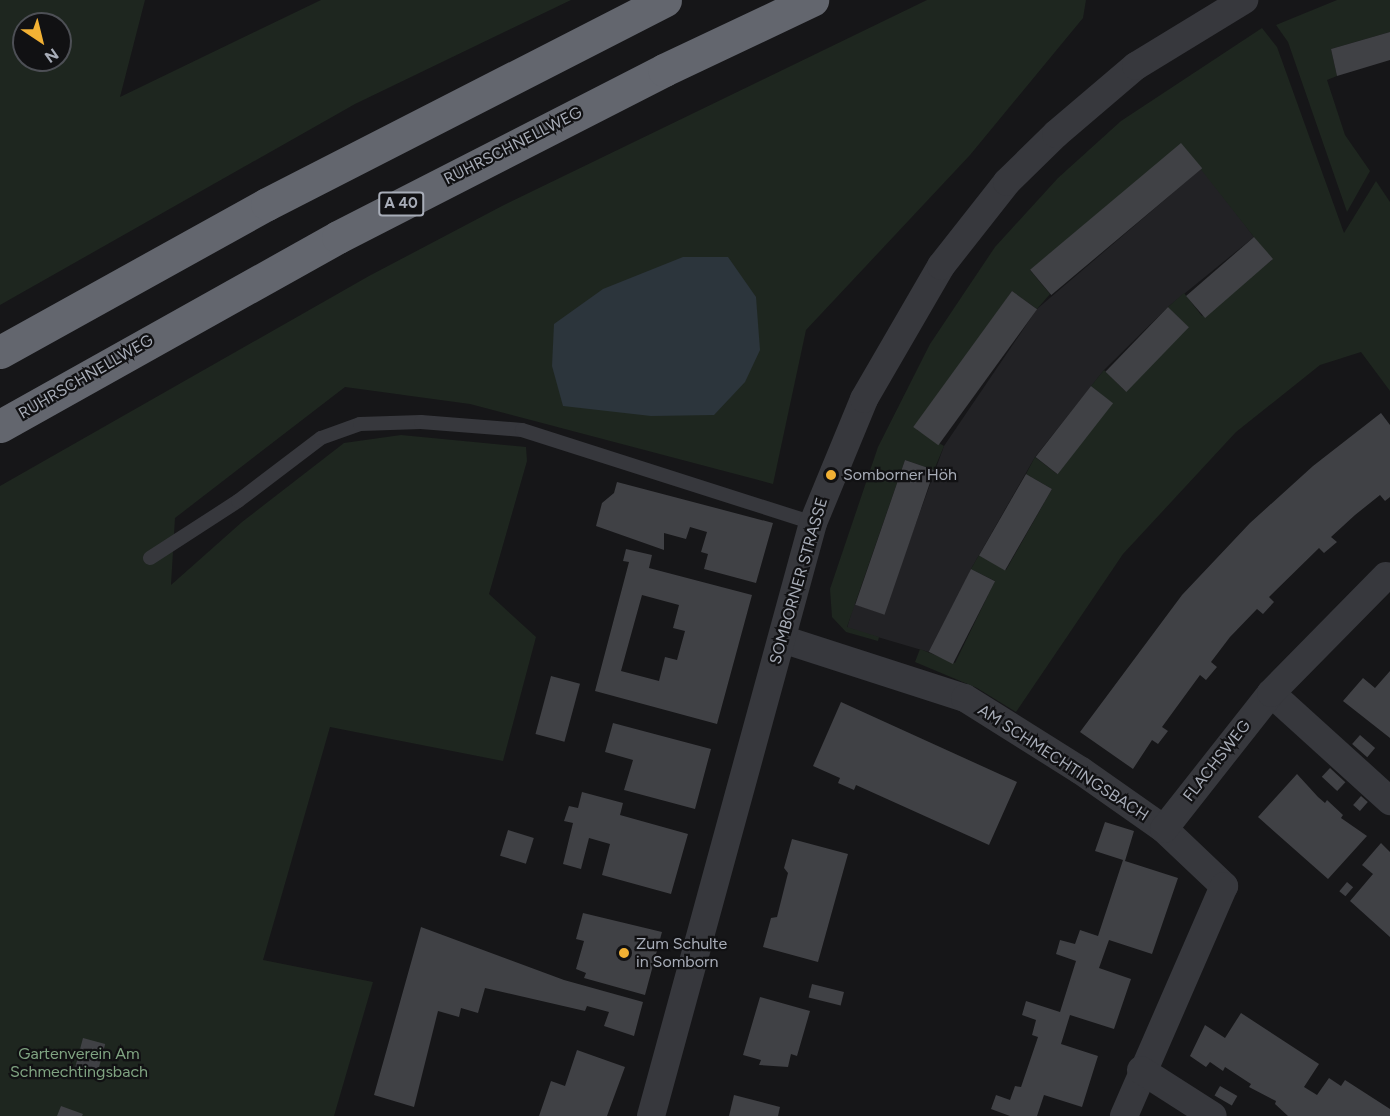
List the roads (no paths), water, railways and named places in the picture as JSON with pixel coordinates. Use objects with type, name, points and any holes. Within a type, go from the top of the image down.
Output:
[{"type":"highway","points":[[0,352],[267,204],[665,0]]},
{"type":"highway","name":"RUHRSCHNELLWEG","points":[[0,426],[348,231],[644,80],[812,0]]},
{"type":"street","name":"SOMBORNER STRASSE","points":[[651,1116],[813,523],[864,399],[912,313],[972,223],[1056,134],[1206,9],[1244,0]]},
{"type":"street","name":"FLACHSWEG","points":[[1164,829],[1271,693],[1386,576]]},
{"type":"street","name":"AM SCHMECHTINGSBACH","points":[[782,639],[965,698],[1080,770],[1164,829],[1224,886],[1141,1070],[1124,1116]]},
{"type":"street","points":[[1271,693],[1390,801]]},
{"type":"street","points":[[1141,1070],[1213,1116]]},
{"type":"lane","points":[[150,558],[238,501],[321,438],[360,424],[421,422],[522,430],[813,523]]},
{"type":"place","name":"Somborner Höh","points":[[831,475]]},
{"type":"place","name":"Zum Schulte in Somborn","points":[[624,953]]},
{"type":"park label","name":"Gartenverein Am Schmechtingsbach","points":[[79,1063]]}]
